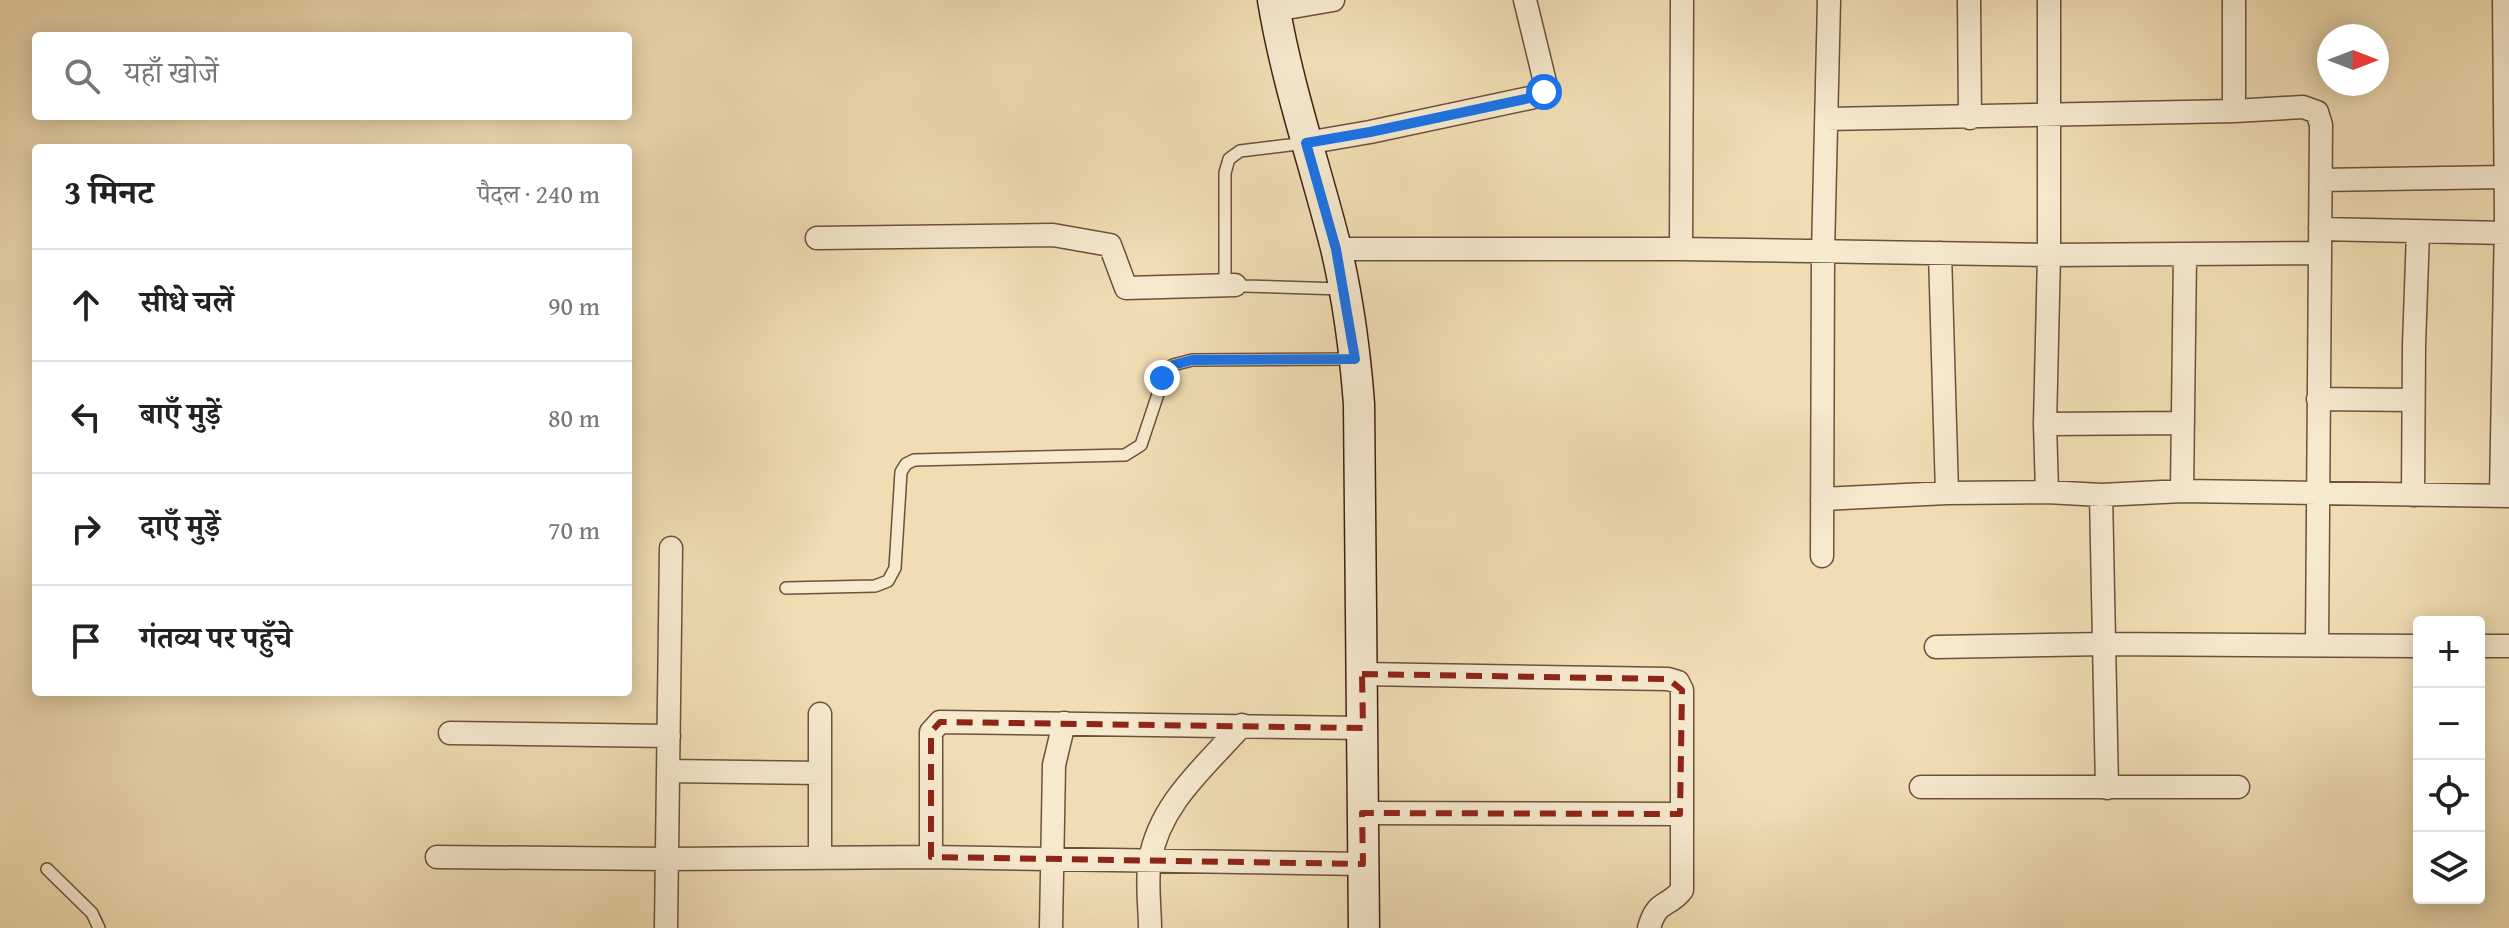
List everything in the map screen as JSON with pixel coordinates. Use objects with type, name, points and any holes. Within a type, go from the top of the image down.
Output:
[{"type":"street","points":[[1333,0],[1274,5],[1286,70],[1336,249],[1355,359],[1359,404],[1364,928]]},
{"type":"street","points":[[1306,143],[1539,96],[1544,92],[1545,82],[1525,0]]},
{"type":"street","points":[[1681,249],[1682,0]]},
{"type":"street","points":[[1822,556],[1823,253],[1829,0]]},
{"type":"street","points":[[1969,0],[1970,118]]},
{"type":"street","points":[[2047,492],[2049,0]]},
{"type":"street","points":[[2234,0],[2234,111]]},
{"type":"street","points":[[1822,499],[1947,493],[2101,495],[2182,491],[2505,496],[2507,225],[2504,0]]},
{"type":"street","points":[[1827,119],[1970,118],[2303,107],[2317,112],[2321,125],[2317,645]]},
{"type":"street","points":[[2321,180],[2505,177]]},
{"type":"street","points":[[2320,229],[2418,232],[2507,225]]},
{"type":"street","points":[[2413,495],[2418,232]]},
{"type":"street","points":[[817,238],[1053,235],[1110,245],[1126,288],[1235,285]]},
{"type":"street","points":[[1336,249],[1681,249],[2049,255],[2319,253]]},
{"type":"street","points":[[1940,253],[1947,493]]},
{"type":"street","points":[[2182,491],[2185,255]]},
{"type":"street","points":[[2318,399],[2413,400]]},
{"type":"street","points":[[2045,424],[2183,423]]},
{"type":"street","points":[[2101,495],[2107,788]]},
{"type":"street","points":[[666,928],[671,548]]},
{"type":"street","points":[[1936,647],[2105,644],[2413,646]]},
{"type":"street","points":[[2485,646],[2509,646]]},
{"type":"street","points":[[1362,674],[1674,679],[1682,690],[1682,890],[1655,910],[1649,928]]},
{"type":"street","points":[[820,714],[820,858]]},
{"type":"street","points":[[931,857],[931,732],[936,724],[947,721],[1363,728]]},
{"type":"street","points":[[1051,928],[1054,765],[1064,723]]},
{"type":"street","points":[[1150,928],[1149,862],[1170,806],[1242,725]]},
{"type":"street","points":[[450,733],[669,736]]},
{"type":"street","points":[[668,771],[820,773]]},
{"type":"street","points":[[1921,787],[2238,787]]},
{"type":"street","points":[[1362,813],[1680,814]]},
{"type":"street","points":[[437,857],[931,857],[1363,864]]},
{"type":"lane","points":[[1306,143],[1240,151],[1229,159],[1225,173],[1224,271],[1228,280],[1235,285],[1344,290]]},
{"type":"lane","points":[[786,588],[875,586],[888,581],[895,568],[901,472],[906,464],[914,460],[922,457],[1125,455],[1141,445],[1162,378],[1173,365],[1192,360],[1355,359]]},
{"type":"lane","points":[[47,869],[92,913],[99,928]]},
{"type":"highlighted area","points":[[1362,674],[1668,679],[1682,690],[1680,814],[1362,813],[1363,864],[931,857],[931,732],[940,722],[1363,728]]},
{"type":"route","points":[[1162,378],[1173,365],[1192,360],[1355,359],[1336,249],[1306,143],[1539,96],[1544,92]]}]
